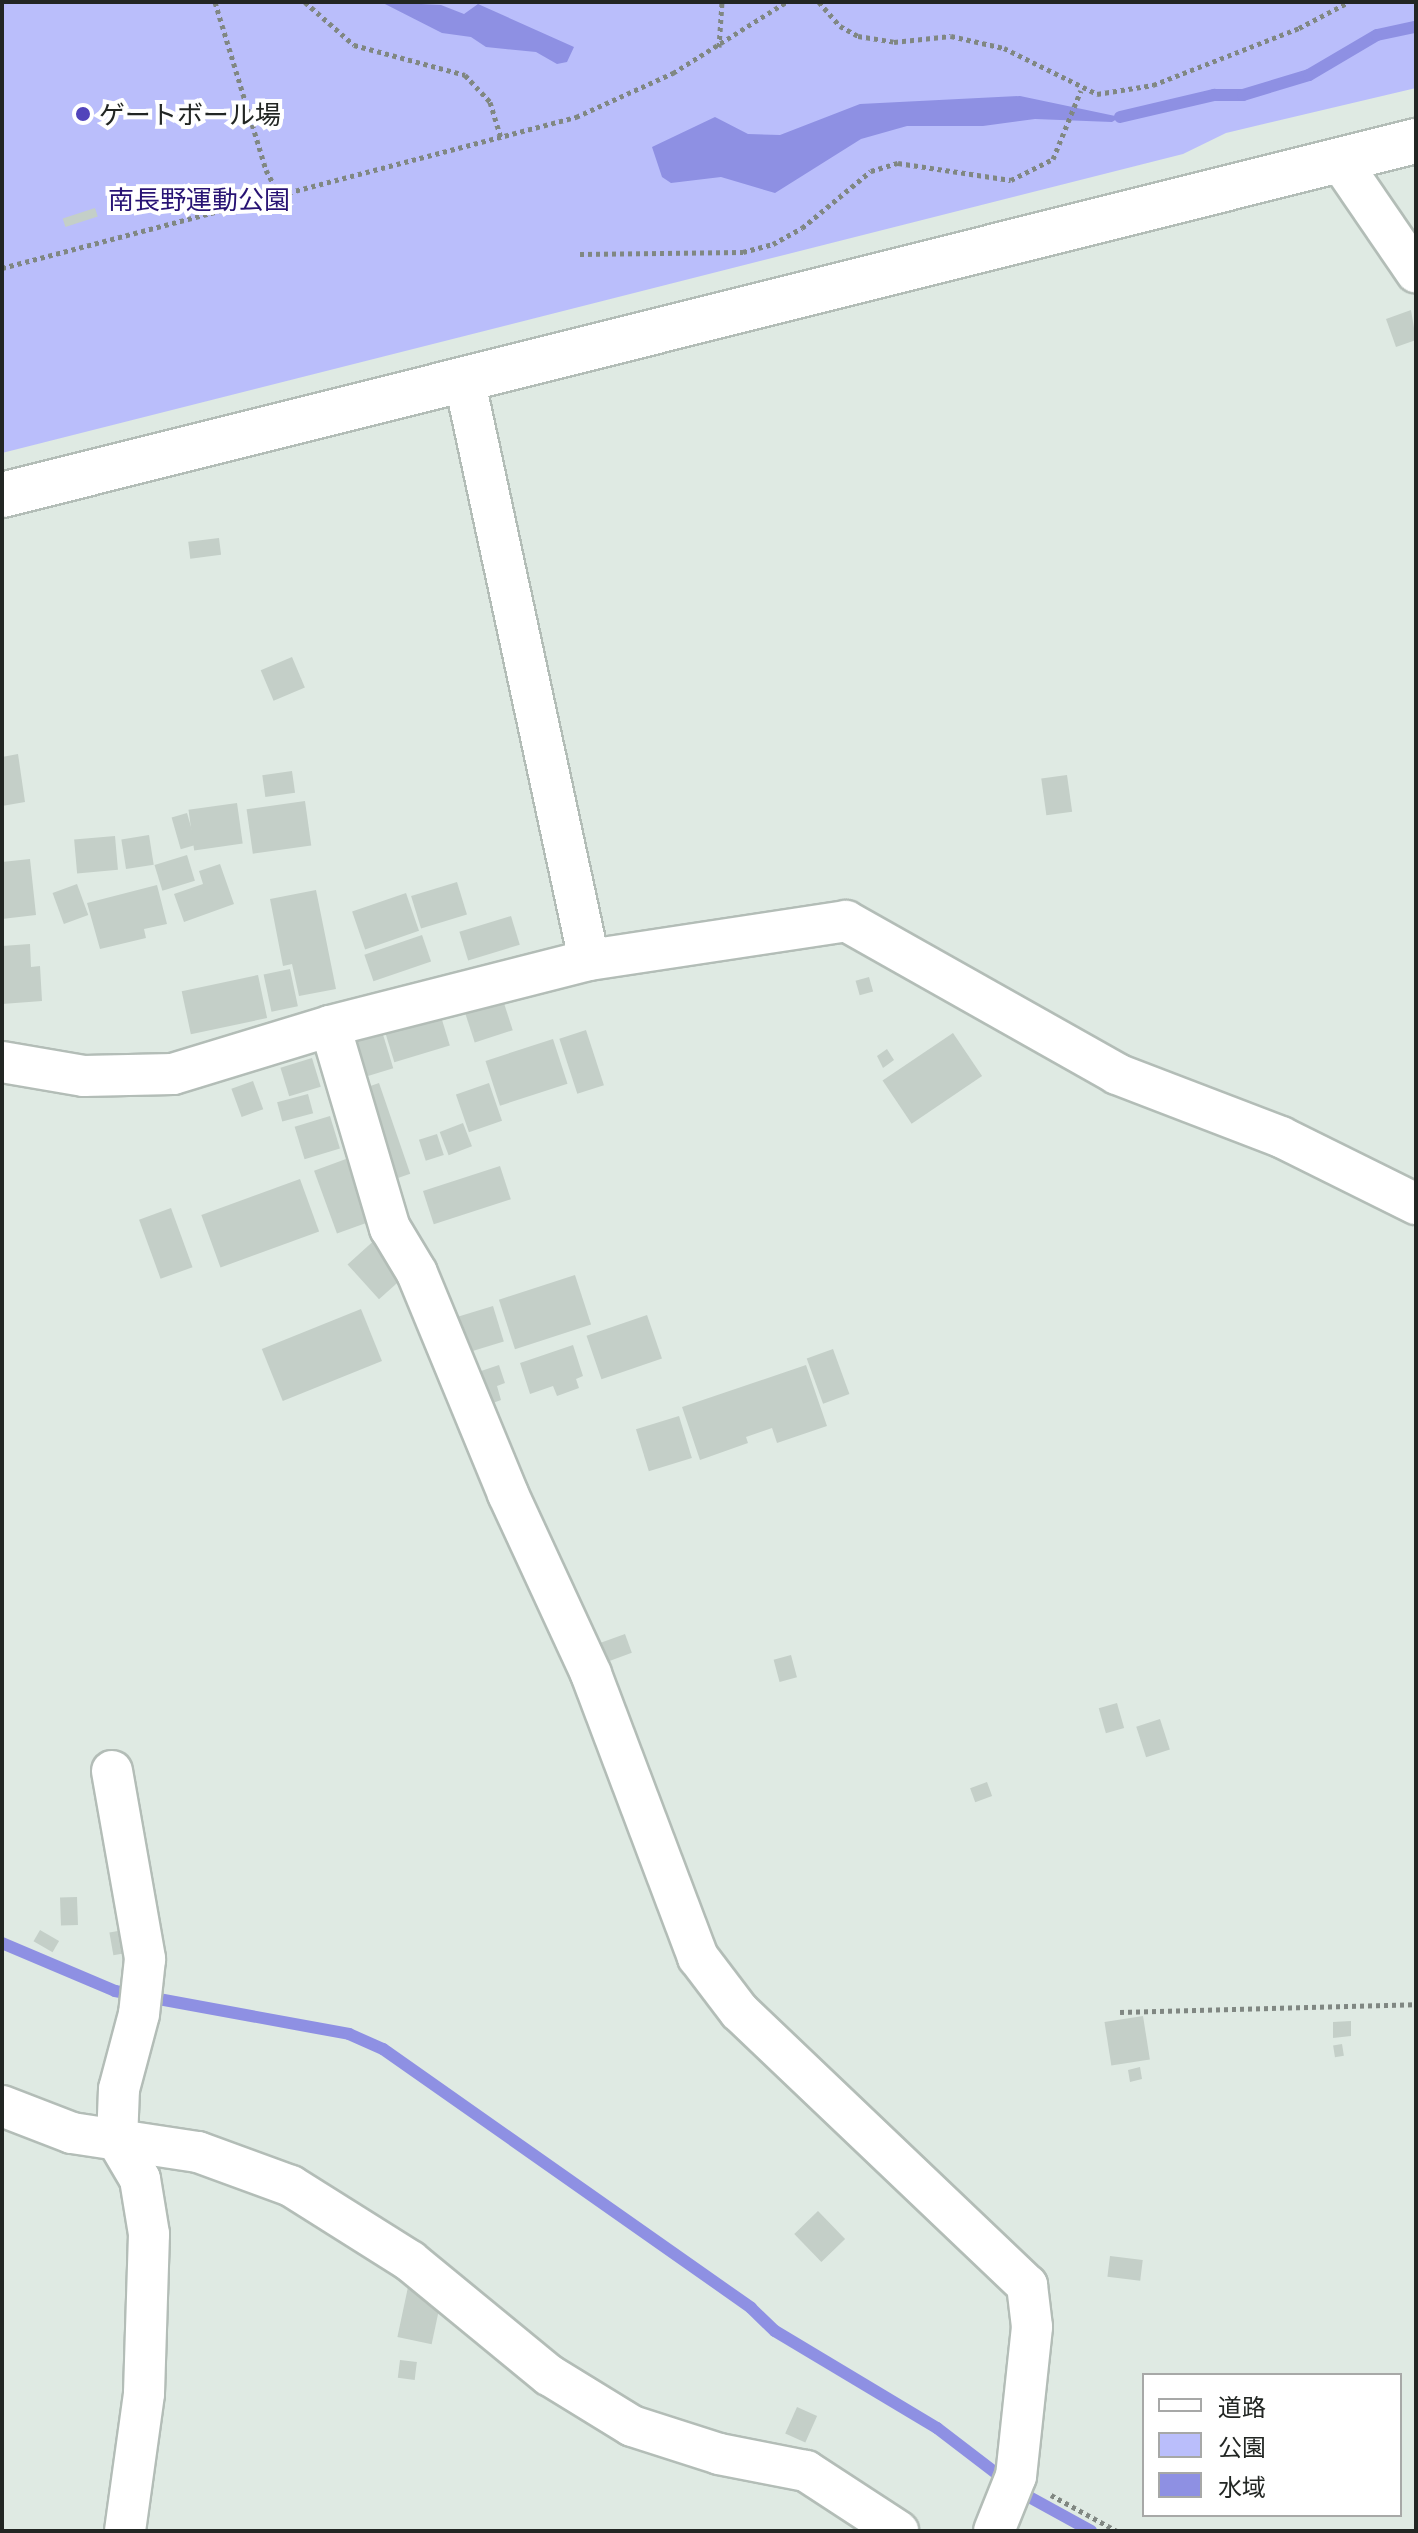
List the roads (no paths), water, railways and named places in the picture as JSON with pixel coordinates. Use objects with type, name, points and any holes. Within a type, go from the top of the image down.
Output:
[{"type":"street","points":[[2,495],[1416,141]]},
{"type":"street","points":[[1340,161],[1416,272]]},
{"type":"street","points":[[464,378],[589,960]]},
{"type":"street","points":[[2,1062],[84,1076],[173,1074],[330,1026],[589,960],[846,921],[1117,1074],[1281,1137],[1416,1204]]},
{"type":"street","points":[[330,1026],[390,1228],[417,1273],[508,1494],[591,1674],[698,1957],[739,2011],[1027,2285],[1032,2327],[1005,2501]]},
{"type":"street","points":[[112,1771],[145,1959],[142,1998],[119,2089],[117,2140],[140,2179],[149,2234],[144,2394],[125,2531]]},
{"type":"street","points":[[2,2106],[72,2133],[198,2152],[291,2186],[410,2261],[549,2375],[632,2426],[719,2454],[806,2471],[898,2531]]},
{"type":"water","points":[[381,2],[441,5],[464,14],[478,4],[574,47],[567,62],[557,64],[536,52],[486,47],[471,37],[442,33]]},
{"type":"water","points":[[1020,96],[1120,117],[1112,122],[1035,119],[983,126],[907,126],[861,139],[775,193],[721,177],[671,183],[662,177],[652,147],[715,117],[748,134],[780,135],[860,104]]},
{"type":"waterway","points":[[1120,117],[1214,95],[1243,95],[1309,75],[1377,35],[1416,27]]},
{"type":"waterway","points":[[2,1943],[115,1991],[349,2034],[383,2049],[751,2308],[775,2331],[937,2428],[1022,2493],[1091,2531]]},
{"type":"place","name":"ゲートボール場","points":[[83,114]]},
{"type":"park label","name":"南長野運動公園","points":[[199,199]]}]
